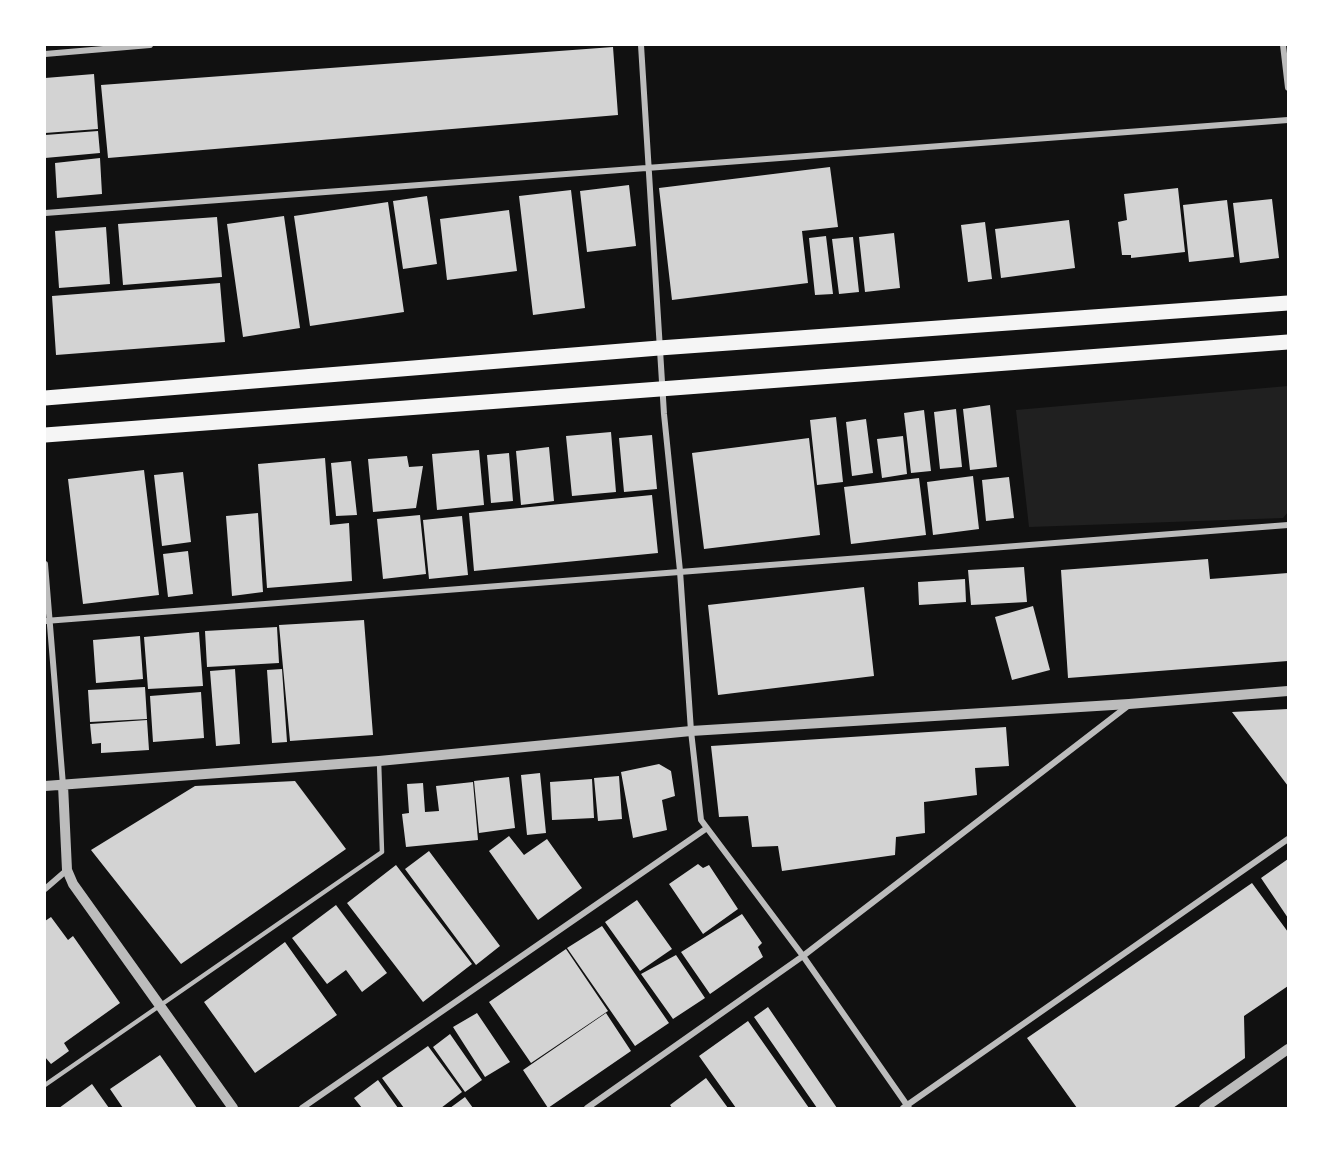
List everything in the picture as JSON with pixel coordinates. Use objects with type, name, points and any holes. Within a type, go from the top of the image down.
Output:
[{"type":"main road","points":[[45,398],[659,348],[1288,303]]},
{"type":"main road","points":[[45,435],[1288,342]]},
{"type":"street","points":[[45,54],[150,45]]},
{"type":"street","points":[[641,45],[662,390],[681,571],[691,731],[701,820],[803,956],[906,1107],[1288,839]]},
{"type":"street","points":[[1283,45],[1288,88]]},
{"type":"street","points":[[45,213],[1288,120]]},
{"type":"street","points":[[47,621],[1288,525]]},
{"type":"street","points":[[45,564],[47,621],[63,785],[67,870],[73,884],[233,1108]]},
{"type":"street","points":[[45,786],[379,762],[691,731],[1129,704],[1288,691]]},
{"type":"street","points":[[587,1108],[803,956],[1129,704]]},
{"type":"street","points":[[302,1108],[707,828]]},
{"type":"street","points":[[45,889],[67,870]]},
{"type":"street","points":[[1204,1108],[1288,1049]]},
{"type":"lane","points":[[45,1085],[382,852],[379,762]]},
{"type":"shaded area","points":[[1288,386],[1288,512],[1283,518],[1029,527],[1016,410]]},
{"type":"building","points":[[613,47],[618,115],[108,158],[101,85]]},
{"type":"building","points":[[94,74],[98,129],[45,133],[45,78]]},
{"type":"building","points":[[98,131],[100,153],[45,158],[45,135]]},
{"type":"building","points":[[100,158],[102,194],[57,198],[55,163]]},
{"type":"building","points":[[830,167],[838,227],[802,231],[808,283],[672,300],[659,188]]},
{"type":"building","points":[[629,185],[636,246],[587,252],[580,191]]},
{"type":"building","points":[[1178,188],[1185,252],[1131,258],[1131,255],[1122,255],[1118,222],[1127,220],[1124,194]]},
{"type":"building","points":[[571,190],[585,308],[533,315],[519,196]]},
{"type":"building","points":[[427,196],[437,264],[403,269],[393,201]]},
{"type":"building","points":[[1272,199],[1279,258],[1240,263],[1233,203]]},
{"type":"building","points":[[1227,200],[1234,257],[1189,262],[1183,205]]},
{"type":"building","points":[[388,202],[404,312],[310,326],[294,216]]},
{"type":"building","points":[[509,210],[517,271],[447,280],[440,219]]},
{"type":"building","points":[[284,216],[300,328],[243,337],[227,224]]},
{"type":"building","points":[[217,217],[222,277],[123,285],[118,224]]},
{"type":"building","points":[[1069,220],[1075,268],[1001,278],[995,229]]},
{"type":"building","points":[[985,222],[992,279],[968,282],[961,225]]},
{"type":"building","points":[[106,227],[110,284],[59,288],[55,231]]},
{"type":"building","points":[[894,233],[900,288],[865,292],[859,237]]},
{"type":"building","points":[[826,236],[833,294],[815,295],[809,238]]},
{"type":"building","points":[[853,237],[859,292],[839,294],[832,239]]},
{"type":"building","points":[[220,283],[225,342],[56,355],[52,296]]},
{"type":"building","points":[[990,405],[997,467],[970,470],[963,409]]},
{"type":"building","points":[[956,409],[962,467],[940,469],[934,412]]},
{"type":"building","points":[[924,410],[931,471],[911,473],[904,413]]},
{"type":"building","points":[[836,417],[843,482],[817,485],[810,420]]},
{"type":"building","points":[[866,419],[873,473],[852,476],[846,422]]},
{"type":"building","points":[[611,432],[616,492],[572,496],[566,436]]},
{"type":"building","points":[[652,435],[657,489],[624,492],[619,438]]},
{"type":"building","points":[[903,436],[907,474],[882,478],[877,439]]},
{"type":"building","points":[[809,438],[820,535],[704,549],[692,453]]},
{"type":"building","points":[[549,447],[554,501],[521,505],[516,451]]},
{"type":"building","points":[[479,450],[484,505],[437,510],[432,454]]},
{"type":"building","points":[[509,453],[513,501],[491,503],[487,455]]},
{"type":"building","points":[[407,456],[409,467],[423,466],[416,508],[373,512],[368,459]]},
{"type":"building","points":[[325,458],[330,525],[349,523],[352,581],[267,588],[258,464]]},
{"type":"building","points":[[351,461],[357,515],[336,516],[331,463]]},
{"type":"building","points":[[144,470],[159,595],[83,604],[68,479]]},
{"type":"building","points":[[183,472],[191,542],[162,546],[154,475]]},
{"type":"building","points":[[973,476],[979,529],[933,535],[927,482]]},
{"type":"building","points":[[1009,477],[1014,518],[986,521],[982,480]]},
{"type":"building","points":[[919,478],[926,535],[851,544],[844,487]]},
{"type":"building","points":[[652,495],[658,553],[474,571],[469,513]]},
{"type":"building","points":[[258,513],[263,592],[232,596],[226,516]]},
{"type":"building","points":[[420,515],[426,574],[383,579],[377,519]]},
{"type":"building","points":[[462,516],[468,575],[429,579],[423,520]]},
{"type":"building","points":[[188,551],[193,594],[168,597],[163,554]]},
{"type":"building","points":[[1208,559],[1210,579],[1288,573],[1288,661],[1068,678],[1061,570]]},
{"type":"building","points":[[1024,567],[1027,602],[971,605],[968,570]]},
{"type":"building","points":[[965,579],[966,602],[919,605],[918,582]]},
{"type":"building","points":[[864,587],[874,676],[718,695],[708,605]]},
{"type":"building","points":[[1033,606],[1050,670],[1012,680],[995,617]]},
{"type":"building","points":[[364,620],[373,735],[290,741],[279,625]]},
{"type":"building","points":[[277,627],[279,663],[207,667],[205,631]]},
{"type":"building","points":[[199,632],[203,686],[148,689],[144,637]]},
{"type":"building","points":[[140,636],[143,679],[96,683],[93,640]]},
{"type":"building","points":[[235,669],[240,744],[216,746],[210,671]]},
{"type":"building","points":[[282,669],[287,742],[272,743],[267,670]]},
{"type":"building","points":[[145,687],[147,719],[90,722],[88,690]]},
{"type":"building","points":[[201,692],[204,738],[153,742],[150,696]]},
{"type":"building","points":[[1288,709],[1288,786],[1232,712]]},
{"type":"building","points":[[147,720],[149,750],[101,753],[101,743],[92,744],[90,724]]},
{"type":"building","points":[[1006,727],[1009,766],[975,768],[977,795],[924,802],[925,833],[896,837],[895,855],[782,871],[778,846],[752,847],[748,816],[719,817],[711,746]]},
{"type":"building","points":[[659,764],[671,771],[675,796],[662,800],[667,830],[633,838],[621,772]]},
{"type":"building","points":[[540,773],[546,833],[527,835],[521,775]]},
{"type":"building","points":[[619,776],[622,819],[598,821],[594,778]]},
{"type":"building","points":[[509,777],[515,828],[479,833],[474,781]]},
{"type":"building","points":[[592,779],[594,818],[552,820],[550,782]]},
{"type":"building","points":[[295,781],[346,849],[181,964],[91,850],[195,786]]},
{"type":"building","points":[[473,782],[478,840],[406,847],[402,814],[409,813],[407,784],[423,783],[425,812],[439,811],[436,786]]},
{"type":"building","points":[[509,836],[524,855],[547,839],[582,888],[538,920],[489,851]]},
{"type":"building","points":[[429,851],[500,946],[476,965],[405,869]]},
{"type":"building","points":[[1288,859],[1288,918],[1261,878]]},
{"type":"building","points":[[698,864],[703,868],[709,865],[738,909],[703,934],[669,884]]},
{"type":"building","points":[[396,865],[472,964],[423,1002],[347,903]]},
{"type":"building","points":[[1252,883],[1288,932],[1288,986],[1244,1016],[1245,1058],[1173,1108],[1077,1108],[1027,1038]]},
{"type":"building","points":[[637,900],[672,949],[640,971],[605,922]]},
{"type":"building","points":[[336,905],[387,973],[362,992],[346,970],[327,984],[292,938]]},
{"type":"building","points":[[742,914],[762,943],[758,947],[763,957],[710,994],[681,952]]},
{"type":"building","points":[[51,917],[68,940],[73,936],[120,1003],[64,1043],[69,1051],[51,1064],[45,1057],[45,921]]},
{"type":"building","points":[[602,926],[669,1023],[635,1046],[567,948]]},
{"type":"building","points":[[285,942],[337,1015],[255,1073],[204,1002]]},
{"type":"building","points":[[566,949],[608,1011],[531,1063],[489,1002]]},
{"type":"building","points":[[676,955],[705,998],[673,1019],[641,974]]},
{"type":"building","points":[[768,1007],[837,1108],[817,1108],[754,1017]]},
{"type":"building","points":[[477,1013],[510,1062],[485,1077],[453,1027]]},
{"type":"building","points":[[606,1013],[631,1051],[548,1108],[523,1070]]},
{"type":"building","points":[[748,1021],[809,1108],[736,1108],[699,1056]]},
{"type":"building","points":[[450,1034],[482,1080],[465,1092],[433,1047]]},
{"type":"building","points":[[428,1046],[462,1092],[441,1108],[404,1108],[382,1078]]},
{"type":"building","points":[[160,1055],[197,1108],[123,1108],[110,1089]]},
{"type":"building","points":[[706,1078],[728,1108],[672,1108],[670,1105]]},
{"type":"building","points":[[378,1080],[398,1108],[362,1108],[354,1098]]},
{"type":"building","points":[[92,1084],[109,1108],[59,1108]]},
{"type":"building","points":[[465,1097],[473,1108],[450,1108]]}]
